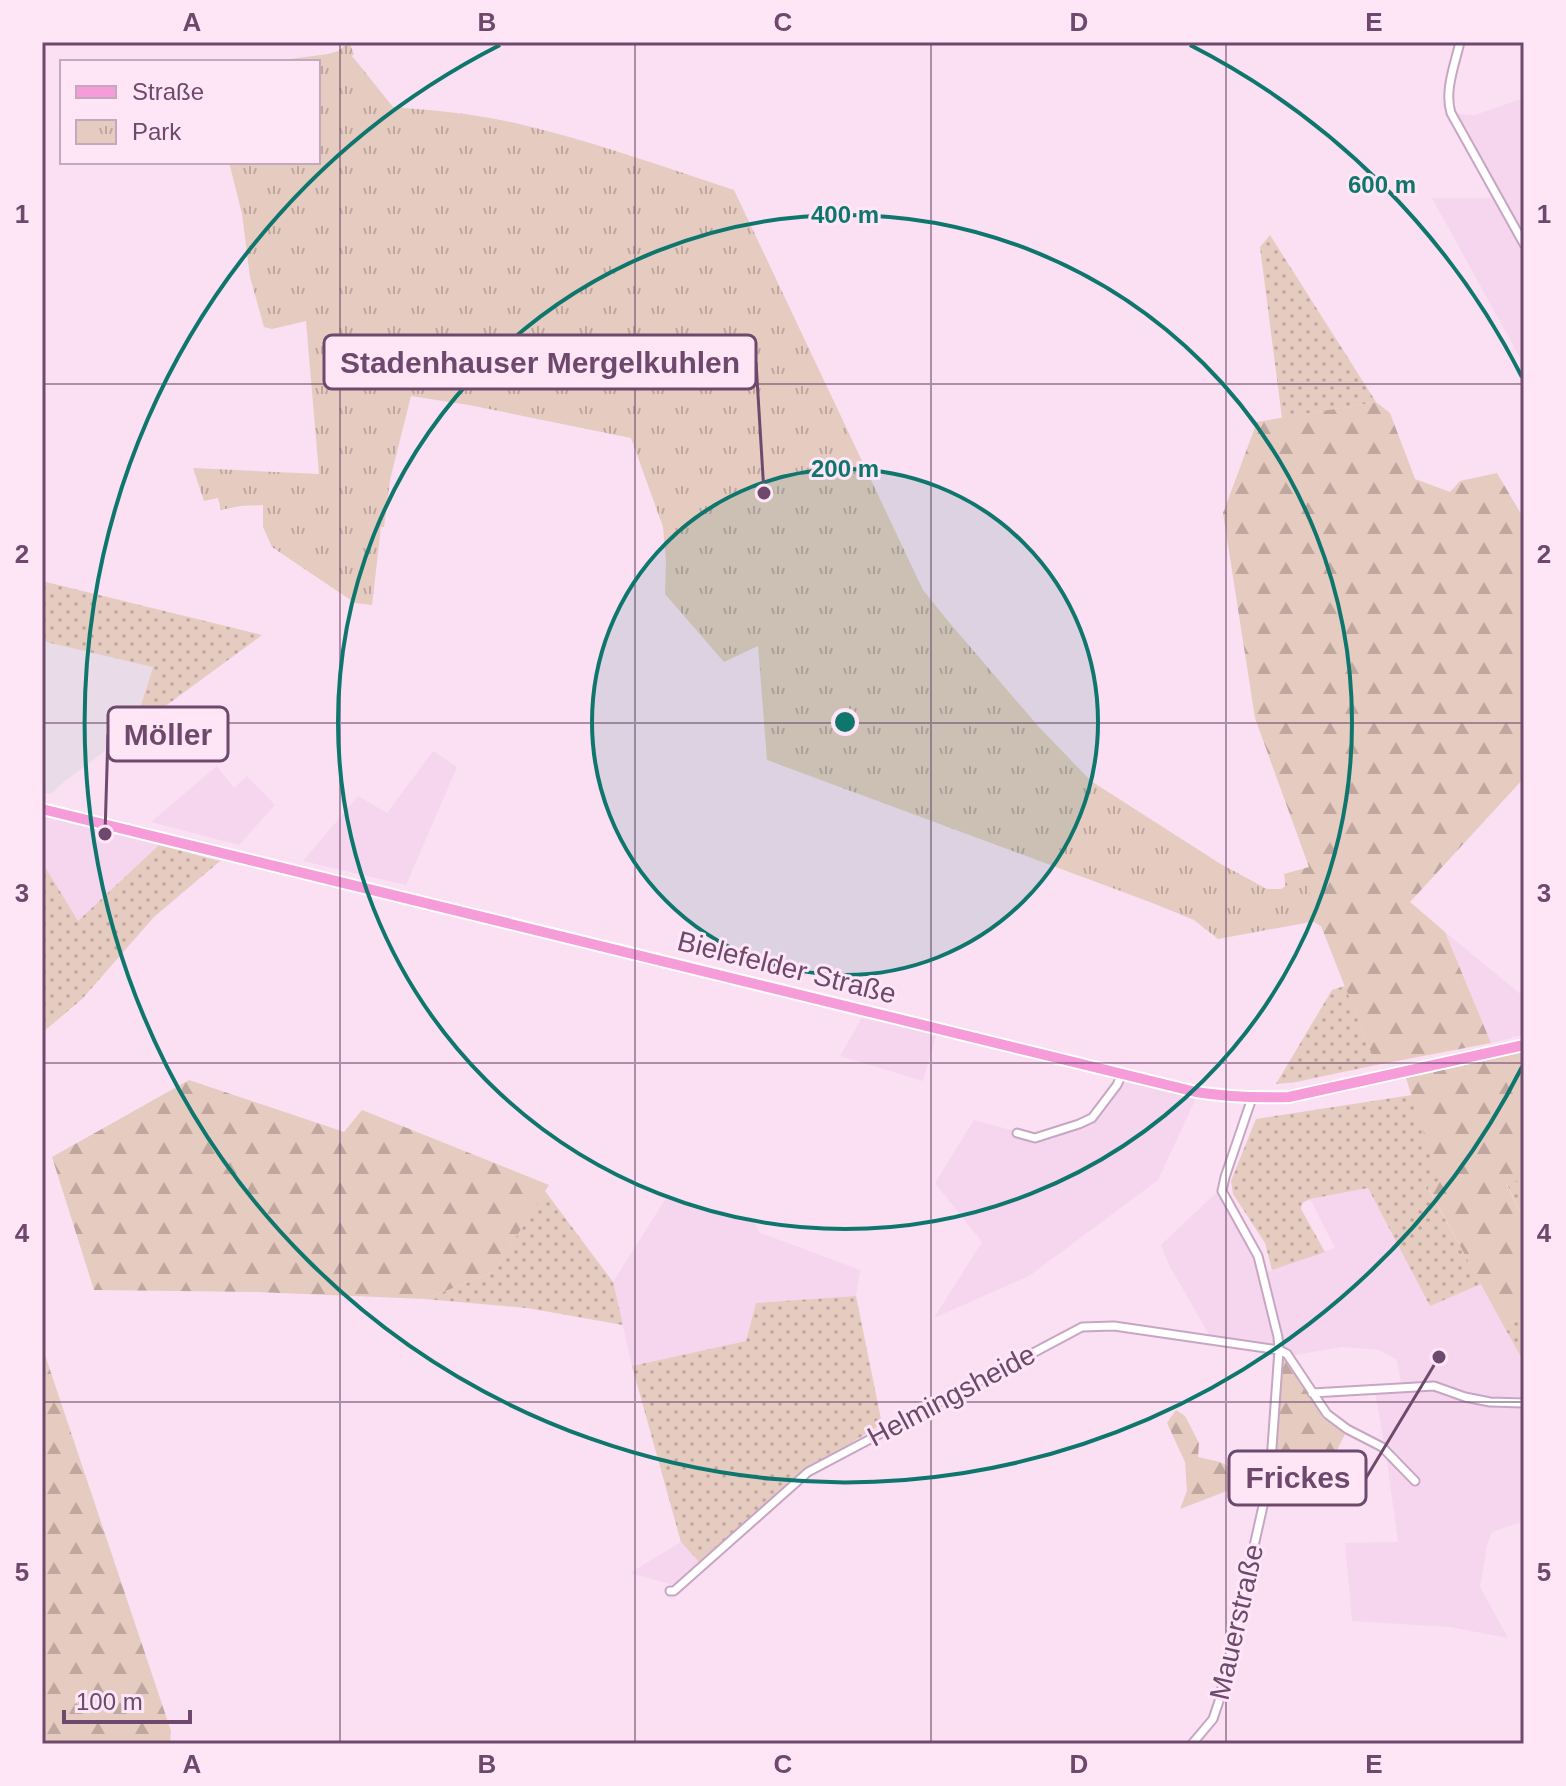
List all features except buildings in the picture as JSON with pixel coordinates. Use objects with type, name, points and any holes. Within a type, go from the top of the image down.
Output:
[{"type":"main road","name":"Bielefelder Straße","points":[[42,809],[1196,1092],[1252,1098],[1289,1097],[1524,1045]]},
{"type":"street","points":[[1460,42],[1449,90],[1451,113],[1524,244]]},
{"type":"street","points":[[1017,1133],[1035,1138],[1092,1118],[1122,1074]]},
{"type":"street","name":"Mauerstraße","points":[[1192,1744],[1213,1719],[1219,1701],[1270,1475],[1278,1337],[1258,1256],[1222,1191],[1252,1098]]},
{"type":"street","name":"Helmingsheide","points":[[670,1591],[703,1567],[808,1472],[1074,1330],[1114,1326],[1279,1350]]},
{"type":"street","name":"Mauerstraße","points":[[1279,1350],[1287,1354],[1327,1414],[1347,1429],[1382,1447],[1415,1481]]},
{"type":"street","points":[[1312,1393],[1434,1386],[1490,1402],[1524,1403]]},
{"type":"shaded area","points":[[1524,98],[1524,365],[1432,198],[1492,198],[1500,194],[1456,114],[1475,115]]},
{"type":"shaded area","points":[[42,641],[153,666],[139,711],[145,721],[51,794],[42,792]]},
{"type":"shaded area","points":[[433,751],[457,767],[406,885],[303,861],[358,796],[387,813]]},
{"type":"shaded area","points":[[217,766],[234,788],[247,776],[275,805],[239,845],[151,822]]},
{"type":"shaded area","points":[[42,816],[159,845],[77,922],[42,862]]},
{"type":"shaded area","points":[[1445,932],[1524,997],[1524,1035],[1491,1043]]},
{"type":"shaded area","points":[[863,1016],[937,1032],[923,1081],[840,1056]]},
{"type":"shaded area","points":[[1124,1079],[1197,1096],[1158,1180],[1029,1276],[934,1318],[982,1242],[935,1183],[974,1120],[1040,1138],[1095,1120]]},
{"type":"shaded area","points":[[1368,1188],[1430,1306],[1481,1284],[1524,1362],[1524,1521],[1492,1532],[1480,1587],[1508,1638],[1450,1627],[1352,1621],[1345,1543],[1398,1542],[1374,1386],[1401,1384],[1397,1360],[1379,1350],[1342,1347],[1295,1355],[1273,1347],[1211,1338],[1161,1245],[1218,1191],[1261,1274],[1335,1248],[1310,1199]]},
{"type":"shaded area","points":[[668,1195],[756,1224],[758,1232],[860,1270],[856,1296],[756,1303],[746,1341],[632,1366],[613,1282]]},
{"type":"shaded area","points":[[681,1542],[701,1564],[677,1586],[630,1573]]},
{"type":"green space","points":[[349,42],[352,56],[393,107],[515,123],[598,145],[734,190],[923,590],[1038,726],[1091,781],[1219,863],[1267,889],[1281,889],[1305,874],[1316,921],[1218,939],[1194,920],[1150,902],[767,760],[758,646],[724,662],[665,594],[663,527],[631,438],[411,396],[390,480],[384,527],[381,527],[372,605],[355,603],[272,547],[263,527],[263,505],[221,510],[218,498],[204,501],[193,468],[319,474],[306,321],[272,329],[264,327],[250,277],[242,214],[230,164],[320,164],[320,60],[283,60],[338,51]]},
{"type":"green space","points":[[1270,235],[1376,402],[1282,418],[1260,247]]},
{"type":"green space","points":[[1376,402],[1390,413],[1415,479],[1450,492],[1460,481],[1497,473],[1524,519],[1524,778],[1410,902],[1445,932],[1491,1043],[1376,1065],[1321,926],[1288,908],[1284,874],[1309,867],[1255,718],[1223,513],[1257,422]]},
{"type":"green space","points":[[42,581],[262,635],[145,721],[139,711],[153,667],[42,641]]},
{"type":"green space","points":[[159,845],[220,861],[154,917],[82,999],[42,1033],[42,862],[78,921]]},
{"type":"green space","points":[[1345,986],[1376,1065],[1276,1084],[1332,990]]},
{"type":"green space","points":[[1524,1052],[1524,1179],[1506,1183],[1524,1220],[1524,1320],[1502,1323],[1428,1187],[1439,1181],[1406,1078]]},
{"type":"green space","points":[[189,1080],[344,1132],[362,1110],[549,1185],[494,1272],[425,1299],[257,1292],[94,1290],[52,1157]]},
{"type":"green space","points":[[1412,1095],[1440,1182],[1428,1188],[1481,1284],[1430,1306],[1368,1188],[1302,1203],[1301,1209],[1325,1252],[1272,1270],[1265,1243],[1233,1194],[1231,1181],[1256,1119]]},
{"type":"green space","points":[[1524,1179],[1524,1220],[1506,1182]]},
{"type":"green space","points":[[545,1191],[613,1282],[623,1325],[527,1308],[425,1299],[494,1272]]},
{"type":"green space","points":[[856,1296],[882,1424],[807,1470],[701,1564],[681,1542],[632,1366],[746,1341],[756,1303]]},
{"type":"green space","points":[[1524,1320],[1524,1362],[1502,1323]]},
{"type":"green space","points":[[42,1346],[171,1731],[170,1744],[42,1744]]},
{"type":"green space","points":[[1281,1357],[1286,1359],[1323,1418],[1345,1434],[1333,1458],[1272,1482]]},
{"type":"green space","points":[[1176,1410],[1185,1416],[1199,1443],[1198,1457],[1220,1462],[1244,1475],[1264,1474],[1261,1487],[1240,1486],[1180,1509],[1187,1491],[1185,1462],[1167,1423]]},
{"type":"place","name":"Stadenhauser Mergelkuhlen","points":[[764,493]]},
{"type":"place","name":"Möller","points":[[105,834]]},
{"type":"place","name":"Frickes","points":[[1439,1357]]}]
